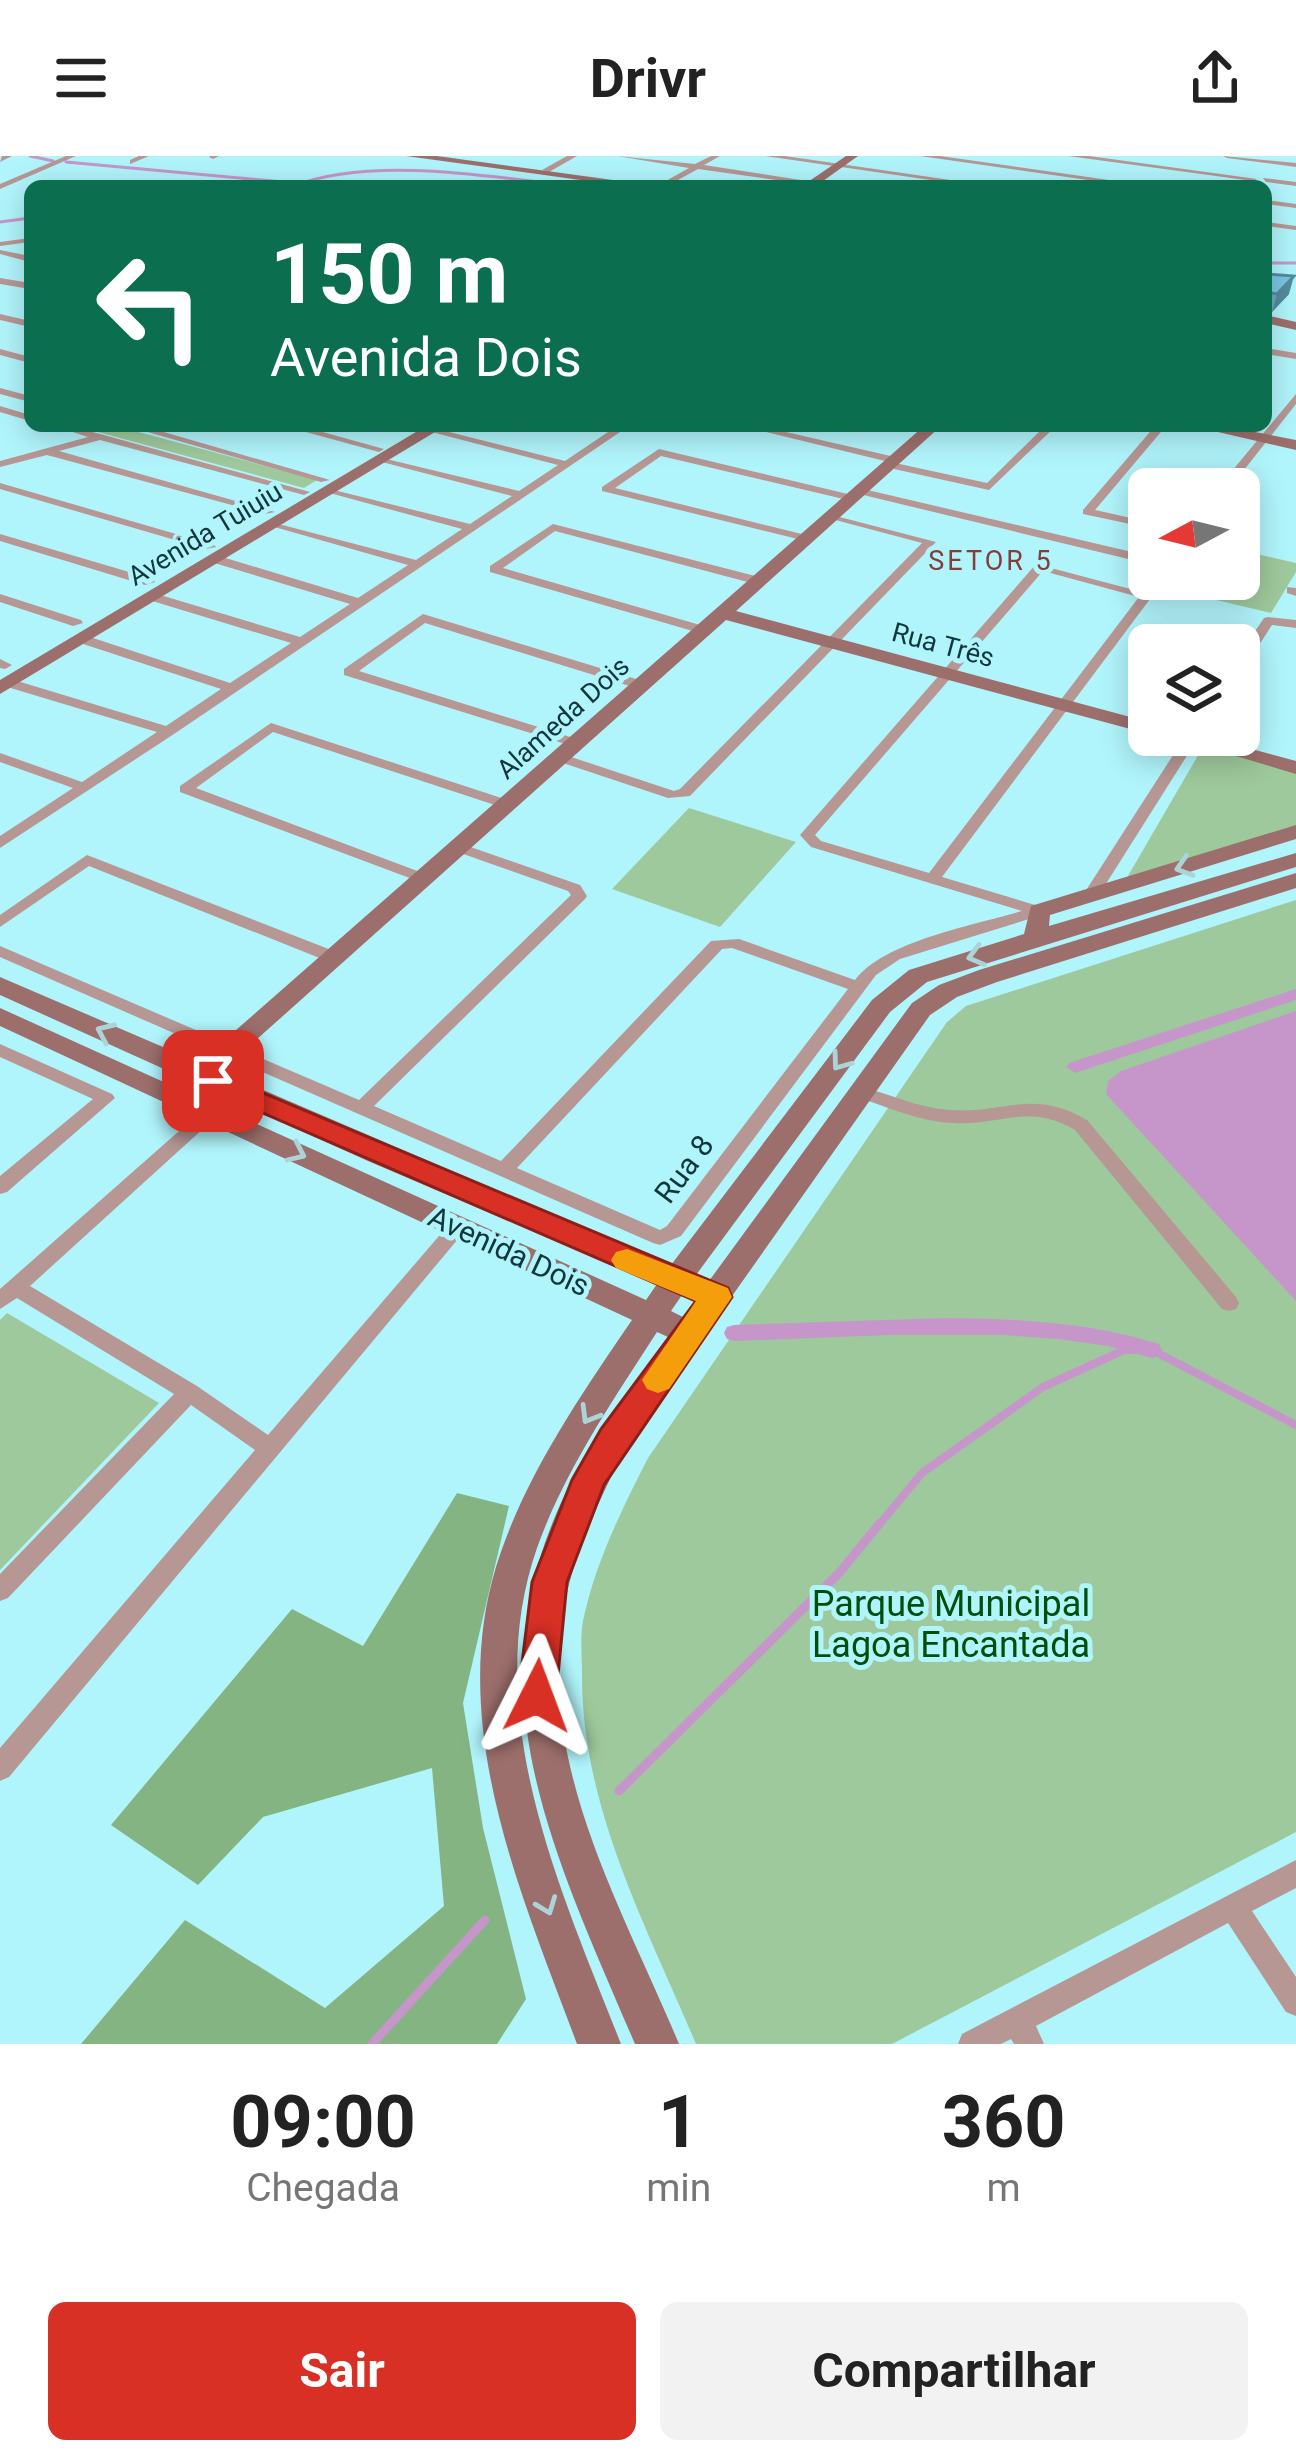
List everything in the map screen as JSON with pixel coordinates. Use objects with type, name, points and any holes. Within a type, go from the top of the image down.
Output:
[{"type":"main road","points":[[414,156],[612,180]]},
{"type":"main road","points":[[816,180],[853,156]]},
{"type":"main road","name":"Avenida Tuiuiu","points":[[3,673],[419,432]]},
{"type":"main road","name":"Alameda Dois","points":[[228,1051],[926,432]]},
{"type":"main road","points":[[1229,432],[1296,446]]},
{"type":"main road","name":"Avenida Tuiuiu","points":[[272,518],[304,492],[328,485]]},
{"type":"main road","name":"Rua Três","points":[[722,613],[1128,723]]},
{"type":"main road","points":[[1255,756],[1296,768]]},
{"type":"main road","name":"Rua 8","points":[[1039,910],[1296,832]]},
{"type":"main road","points":[[599,2044],[530,1861],[512,1795],[502,1715],[502,1641],[512,1571],[559,1465],[649,1315],[880,1006],[918,976],[1296,860]]},
{"type":"main road","points":[[656,2044],[566,1830],[546,1769],[537,1696],[550,1582],[589,1480],[613,1439],[921,1009],[948,991],[1296,880]]},
{"type":"main road","points":[[1035,940],[1039,910]]},
{"type":"main road","name":"Avenida Dois","points":[[0,986],[717,1297]]},
{"type":"main road","name":"Avenida Dois","points":[[0,1016],[691,1334]]},
{"type":"main road","points":[[530,1861],[566,1830]]},
{"type":"street","points":[[0,160],[8,156]]},
{"type":"street","points":[[0,187],[72,156]]},
{"type":"street","points":[[133,162],[146,156]]},
{"type":"street","points":[[530,168],[556,156]]},
{"type":"street","points":[[546,170],[574,156]]},
{"type":"street","points":[[621,156],[785,180]]},
{"type":"street","points":[[672,180],[716,156]]},
{"type":"street","points":[[769,156],[927,180]]},
{"type":"street","points":[[924,156],[1085,180]]},
{"type":"street","points":[[958,180],[993,156]]},
{"type":"street","points":[[1072,156],[1128,159],[1241,180]]},
{"type":"street","points":[[1227,156],[1296,165]]},
{"type":"street","points":[[1272,428],[1296,397]]},
{"type":"street","points":[[81,432],[304,492]]},
{"type":"street","points":[[4,461],[114,432]]},
{"type":"street","points":[[151,432],[468,527]]},
{"type":"street","points":[[308,432],[518,494]]},
{"type":"street","points":[[447,432],[566,464]]},
{"type":"street","points":[[0,842],[615,432]]},
{"type":"street","points":[[771,432],[989,487],[1045,432]]},
{"type":"street","points":[[1128,521],[1087,512],[1156,432]]},
{"type":"street","points":[[1240,468],[1268,432]]},
{"type":"street","points":[[49,452],[415,563]]},
{"type":"street","points":[[806,538],[605,489],[659,452],[1128,555]]},
{"type":"street","points":[[0,485],[358,602]]},
{"type":"street","points":[[641,685],[423,618],[350,672],[567,750],[673,795],[683,794],[930,542],[832,516]]},
{"type":"street","points":[[704,630],[494,569],[553,527],[758,581]]},
{"type":"street","points":[[0,537],[299,640]]},
{"type":"street","points":[[932,880],[1148,595],[1040,567],[808,837],[932,880],[1039,910]]},
{"type":"street","points":[[0,598],[228,687]]},
{"type":"street","points":[[1260,633],[1268,621],[1296,624]]},
{"type":"street","points":[[3,673],[170,731]]},
{"type":"street","points":[[423,878],[184,789],[271,727],[506,804]]},
{"type":"street","points":[[1091,895],[1174,756]]},
{"type":"street","points":[[0,757],[84,787]]},
{"type":"street","points":[[360,1109],[579,896],[574,888],[458,848]]},
{"type":"street","points":[[0,922],[87,860],[333,957]]},
{"type":"street","name":"Rua 8","points":[[0,951],[656,1237],[671,1234],[870,971],[894,955],[1039,910]]},
{"type":"street","points":[[503,1171],[717,945],[733,943],[859,987]]},
{"type":"street","points":[[0,1050],[106,1098],[0,1187]]},
{"type":"street","points":[[256,1100],[281,1076]]},
{"type":"street","points":[[859,1092],[954,1117],[1030,1105],[1059,1110],[1081,1125],[1229,1303]]},
{"type":"street","points":[[210,1113],[7,1294],[189,1392],[269,1448]]},
{"type":"street","points":[[435,1178],[458,1152]]},
{"type":"street","points":[[573,1238],[592,1209]]},
{"type":"street","points":[[0,1768],[458,1227]]},
{"type":"street","points":[[0,1589],[189,1392]]},
{"type":"street","points":[[972,2044],[1024,2032],[1296,1874]]},
{"type":"street","points":[[1234,1910],[1296,2002]]},
{"type":"green space","points":[[98,432],[138,432],[317,480],[304,488]]},
{"type":"green space","points":[[1260,555],[1296,563],[1296,572],[1271,613],[1216,600],[1260,600]]},
{"type":"green space","points":[[1198,756],[1241,756],[1296,771],[1296,831],[1125,881]]},
{"type":"green space","points":[[689,808],[796,842],[720,927],[612,889]]},
{"type":"green space","name":"Parque Municipal Lagoa Encantada","points":[[1296,900],[1296,1832],[892,2044],[696,2044],[620,1865],[593,1772],[585,1725],[581,1648],[588,1599],[648,1458],[947,1022],[966,1006]]},
{"type":"green space","points":[[7,1313],[159,1403],[0,1570],[0,1320]]},
{"type":"green space","points":[[457,1493],[509,1506],[463,1703],[483,1828],[526,1999],[497,2044],[81,2044],[185,1920],[325,2008],[444,1906],[432,1768],[263,1817],[198,1885],[111,1825],[292,1609],[363,1646]]},
{"type":"shaded area","points":[[1296,1011],[1296,1301],[1106,1094],[1108,1081],[1121,1071]]},
{"type":"building","points":[[1272,274],[1294,276],[1277,294],[1272,293]]},
{"type":"waterway","points":[[30,156],[53,161]]},
{"type":"waterway","points":[[66,162],[262,180]]},
{"type":"waterway","points":[[314,180],[393,170],[519,180]]},
{"type":"waterway","points":[[0,222],[24,219]]},
{"type":"waterway","points":[[1272,263],[1296,263]]},
{"type":"waterway","points":[[1075,1067],[1296,994]]},
{"type":"waterway","points":[[734,1333],[1003,1327],[1108,1338],[1152,1350]]},
{"type":"waterway","points":[[878,1526],[922,1473],[1043,1387],[1124,1350],[1152,1350],[1296,1425]]},
{"type":"waterway","points":[[619,1791],[840,1572],[880,1523]]},
{"type":"waterway","points":[[372,2044],[485,1920]]},
{"type":"slow traffic","points":[[627,1260],[717,1297],[658,1380]]},
{"type":"district","name":"SETOR 5","points":[[991,561]]},
{"type":"route","points":[[213,1081],[717,1297],[613,1439],[589,1480],[550,1582],[537,1696]]}]
